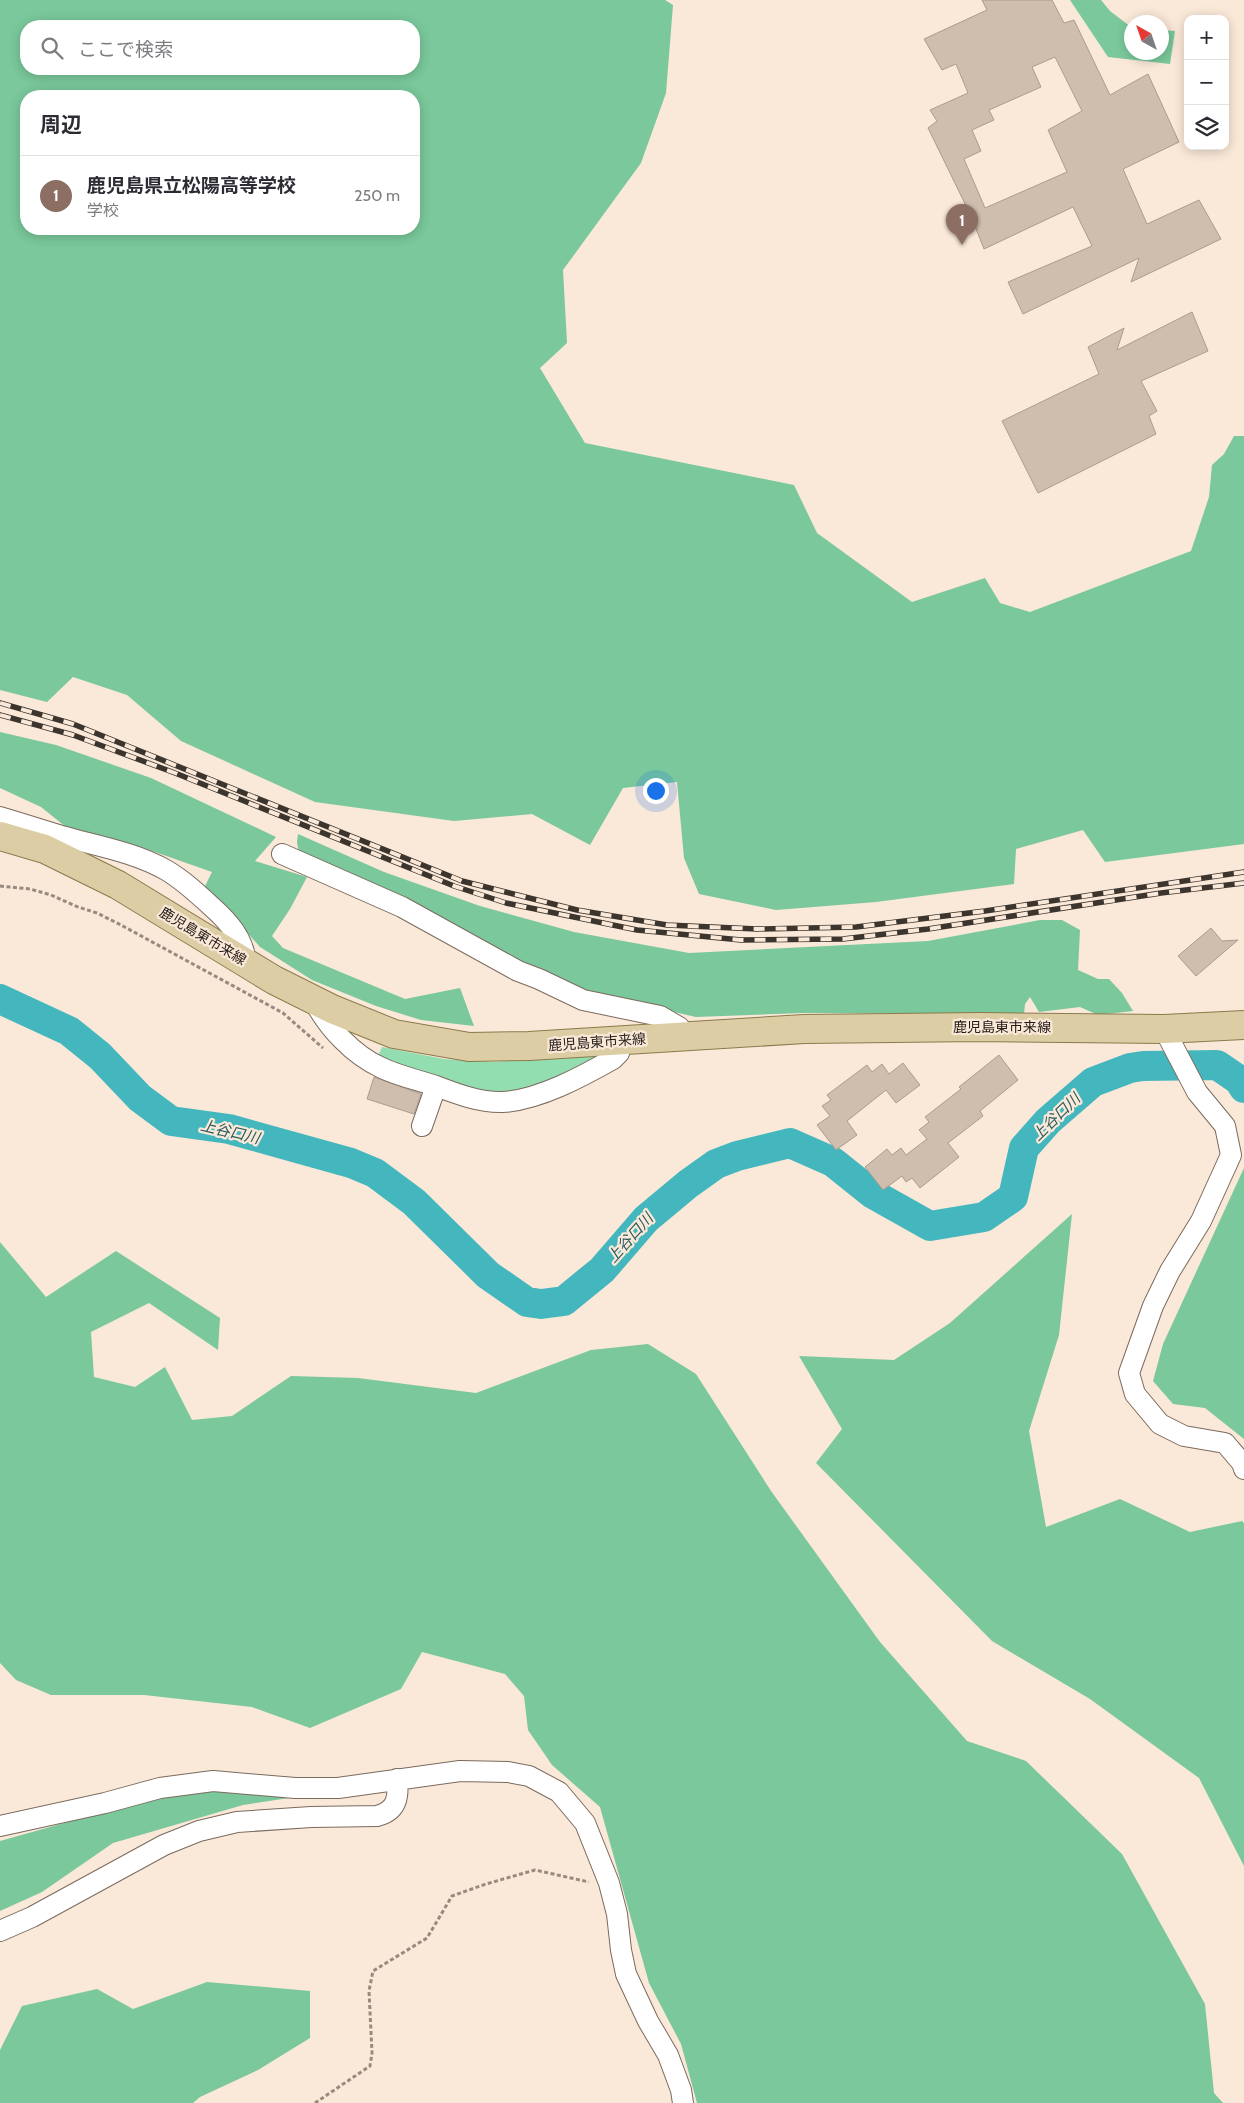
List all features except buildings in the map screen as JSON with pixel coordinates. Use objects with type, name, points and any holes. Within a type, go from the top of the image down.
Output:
[{"type":"main road","name":"鹿児島東市来線","points":[[0,836],[45,849],[118,885],[246,962],[332,1009],[394,1034],[469,1047],[529,1046],[804,1029],[980,1027],[1164,1029],[1244,1025]]},
{"type":"street","points":[[0,817],[61,836],[134,855],[167,870],[191,888],[222,916],[238,936],[244,949],[246,962]]},
{"type":"street","points":[[282,854],[402,907],[518,971],[583,1000],[660,1016],[679,1027],[686,1036]]},
{"type":"street","points":[[313,999],[320,1014],[333,1031],[361,1055],[381,1068],[486,1101],[504,1102],[520,1099],[562,1084],[613,1059],[619,1053],[622,1040]]},
{"type":"street","points":[[1164,1029],[1196,1092],[1225,1126],[1231,1155],[1201,1221],[1170,1271],[1152,1306],[1129,1373],[1135,1394],[1160,1424],[1184,1436],[1225,1443],[1242,1463],[1244,1469]]},
{"type":"street","points":[[422,1126],[436,1086]]},
{"type":"street","points":[[0,1826],[105,1803],[160,1788],[214,1781],[295,1788],[338,1788],[397,1778],[460,1771],[508,1772],[529,1776],[559,1792],[585,1823],[609,1883],[617,1914],[626,1974],[648,2021],[668,2055],[681,2090],[683,2103]]},
{"type":"street","points":[[0,1931],[32,1917],[164,1845],[200,1831],[237,1822],[386,1814],[397,1802],[397,1778]]},
{"type":"path","points":[[0,886],[30,889],[51,895],[97,913],[121,925],[283,1013],[327,1052]]},
{"type":"path","points":[[315,2103],[370,2066],[372,2054],[368,1991],[373,1971],[427,1938],[452,1896],[535,1870],[592,1882],[609,1883]]},
{"type":"green space","points":[[0,0],[665,0],[673,5],[666,93],[641,163],[563,270],[567,343],[540,368],[585,443],[794,485],[817,533],[912,602],[985,578],[1000,603],[1030,612],[1191,551],[1209,497],[1212,465],[1224,454],[1234,436],[1244,436],[1244,844],[1105,862],[1083,830],[1016,849],[1014,884],[876,902],[776,910],[699,894],[684,858],[677,782],[623,788],[590,845],[532,814],[454,821],[315,802],[181,741],[127,695],[73,677],[47,702],[0,690]]},
{"type":"green space","points":[[1070,0],[1101,0],[1110,11],[1124,22],[1124,59],[1108,57]]},
{"type":"green space","points":[[1169,31],[1175,31],[1170,64],[1135,60],[1169,60]]},
{"type":"green space","points":[[0,732],[56,745],[151,778],[276,837],[255,861],[307,877],[290,909],[272,936],[283,948],[405,999],[460,988],[474,1026],[421,1020],[376,1006],[312,980],[260,947],[205,886],[212,872],[135,845],[66,827],[41,807],[0,788]]},
{"type":"green space","points":[[298,834],[384,872],[480,906],[574,932],[689,953],[928,941],[1040,920],[1062,920],[1080,930],[1078,970],[1098,979],[1109,979],[1122,993],[1133,1011],[1098,1015],[1080,1007],[1039,1012],[1030,997],[1025,1004],[1024,1014],[803,1013],[696,1017],[590,993],[558,980],[299,853]]},
{"type":"green space","points":[[382,1047],[444,1059],[493,1062],[607,1053],[550,1082],[513,1092],[491,1094],[472,1090],[378,1056]]},
{"type":"green space","points":[[1244,1168],[1244,1439],[1205,1408],[1173,1404],[1153,1381],[1163,1344]]},
{"type":"green space","points":[[1072,1214],[1059,1335],[1029,1431],[1046,1527],[1120,1499],[1190,1532],[1242,1521],[1244,1523],[1244,1866],[1199,1778],[1090,1699],[992,1641],[816,1463],[842,1429],[799,1356],[894,1360],[950,1323]]},
{"type":"green space","points":[[0,1242],[46,1297],[116,1251],[220,1318],[218,1350],[149,1303],[91,1332],[94,1377],[135,1387],[165,1367],[192,1420],[232,1416],[291,1376],[358,1378],[476,1393],[591,1350],[648,1344],[696,1374],[771,1491],[880,1642],[967,1741],[1026,1761],[1122,1854],[1205,2004],[1214,2093],[1223,2103],[697,2103],[681,2044],[649,1983],[600,1807],[552,1765],[528,1730],[524,1696],[505,1674],[422,1652],[401,1689],[310,1728],[252,1707],[144,1695],[51,1695],[16,1680],[0,1663]]},
{"type":"green space","points":[[224,1790],[280,1793],[289,1798],[243,1805],[113,1843],[42,1892],[0,1911],[0,1841],[179,1791]]},
{"type":"green space","points":[[207,1982],[310,1991],[310,2038],[258,2070],[200,2097],[193,2103],[0,2103],[0,2050],[22,2006],[97,1989],[133,2009]]},
{"type":"waterway","name":"上谷口川","points":[[0,999],[69,1031],[100,1056],[140,1098],[171,1121],[229,1129],[351,1163],[375,1173],[414,1202],[488,1275],[527,1302],[541,1304],[564,1301],[602,1270],[646,1219],[688,1184],[716,1164],[737,1156],[790,1143],[833,1162],[873,1194],[930,1226],[984,1217],[1013,1197],[1024,1148],[1048,1121],[1093,1082],[1130,1068],[1143,1066],[1217,1065],[1239,1080],[1244,1088]]},
{"type":"railway","points":[[0,703],[73,724],[462,881],[577,910],[667,925],[757,929],[856,927],[985,911],[1244,872]]},
{"type":"railway","points":[[0,715],[73,735],[175,773],[454,886],[506,903],[637,930],[741,940],[843,939],[928,929],[1161,893],[1244,883]]},
{"type":"place","name":"鹿児島県立松陽高等学校","points":[[962,245]]}]
